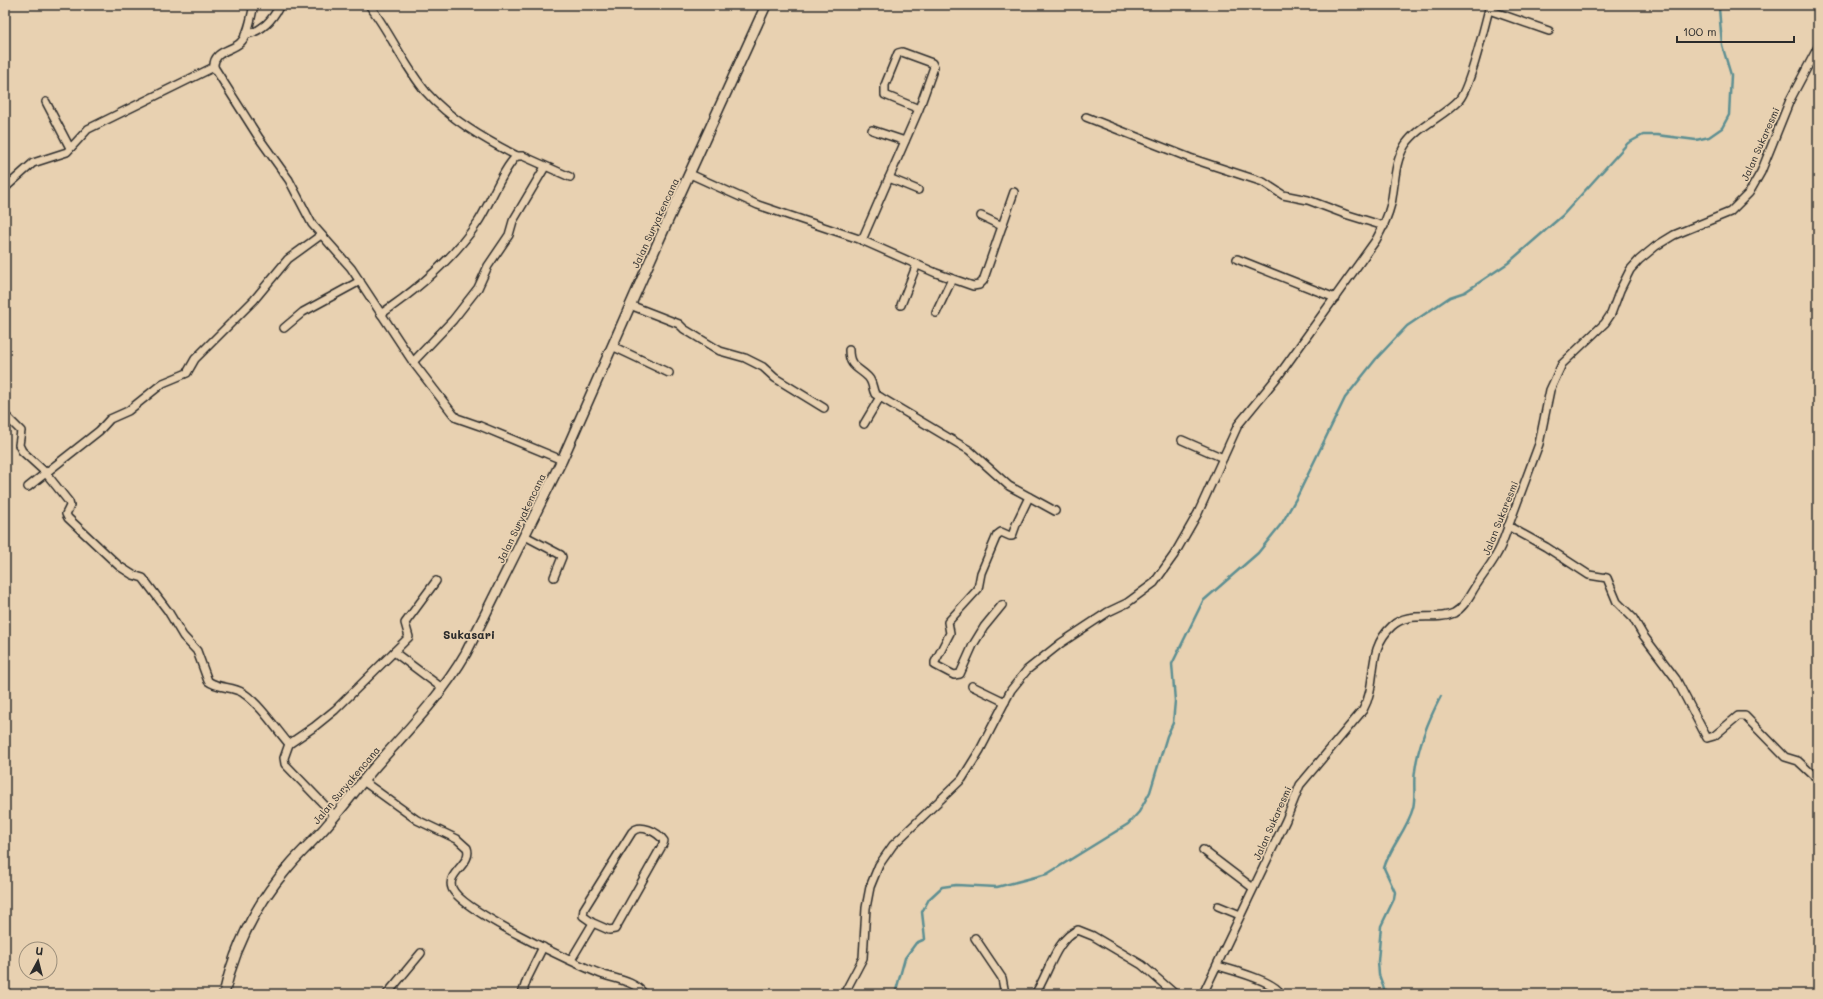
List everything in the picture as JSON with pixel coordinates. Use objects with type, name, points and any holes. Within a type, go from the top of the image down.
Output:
[{"type":"street","points":[[254,5],[246,35],[239,44],[219,55],[215,60],[214,67],[226,83],[259,138],[284,172],[308,217],[321,235],[345,259],[413,362],[457,418],[562,460]]},
{"type":"street","points":[[246,35],[255,33],[265,26],[272,19],[280,5]]},
{"type":"street","points":[[369,5],[426,92],[444,110],[486,140],[517,156],[523,156],[570,177]]},
{"type":"street","name":"Jalan Suryakencana","points":[[225,993],[234,956],[255,911],[289,866],[335,816],[442,688],[466,653],[562,460],[630,305],[766,5]]},
{"type":"street","points":[[844,994],[862,958],[866,908],[870,887],[879,865],[901,836],[943,798],[965,775],[1005,702],[1020,678],[1036,663],[1096,620],[1127,603],[1154,583],[1174,555],[1195,520],[1238,425],[1279,376],[1370,251],[1384,226],[1390,205],[1395,169],[1405,145],[1424,127],[1460,99],[1467,84],[1490,7],[1549,31]]},
{"type":"street","name":"Jalan Sukaresmi","points":[[1203,994],[1218,966],[1240,915],[1286,820],[1300,785],[1363,710],[1367,703],[1373,681],[1372,670],[1376,649],[1394,624],[1407,618],[1438,617],[1455,612],[1470,597],[1478,582],[1494,561],[1508,526],[1536,454],[1544,428],[1550,390],[1562,364],[1605,323],[1611,314],[1620,290],[1630,270],[1639,260],[1674,234],[1690,227],[1720,218],[1730,212],[1749,193],[1761,172],[1790,100],[1818,47]]},
{"type":"street","points":[[862,240],[919,109],[934,65],[902,52],[898,53],[885,85],[885,95],[919,109]]},
{"type":"street","points":[[5,188],[33,163],[62,154],[70,148],[91,126],[214,67]]},
{"type":"street","points":[[46,102],[70,148]]},
{"type":"street","points":[[1086,117],[1190,158],[1263,182],[1283,195],[1308,200],[1345,214],[1384,226]]},
{"type":"street","points":[[872,130],[905,142]]},
{"type":"street","points":[[381,314],[398,302],[449,259],[479,222],[517,156]]},
{"type":"street","points":[[413,362],[453,320],[478,288],[488,266],[509,235],[513,222],[545,167]]},
{"type":"street","points":[[690,174],[758,205],[862,240],[967,285],[979,286],[983,281],[1014,192]]},
{"type":"street","points":[[889,178],[918,190]]},
{"type":"street","points":[[981,216],[1002,226]]},
{"type":"street","points":[[28,486],[99,431],[110,419],[128,411],[163,383],[183,376],[187,373],[195,359],[254,300],[288,259],[321,235]]},
{"type":"street","points":[[1237,259],[1335,298]]},
{"type":"street","points":[[901,305],[917,264]]},
{"type":"street","points":[[936,312],[952,279]]},
{"type":"street","points":[[284,328],[303,312],[360,281]]},
{"type":"street","points":[[630,305],[679,324],[684,329],[720,351],[754,362],[775,378],[824,408]]},
{"type":"street","points":[[612,346],[669,373]]},
{"type":"street","points":[[849,350],[849,357],[852,362],[858,370],[868,376],[872,382],[874,392],[880,397],[969,450],[1009,486],[1055,511]]},
{"type":"street","points":[[864,424],[880,397]]},
{"type":"street","points":[[5,415],[21,431],[19,445],[22,451],[45,472],[69,502],[70,506],[66,514],[68,518],[118,566],[133,575],[143,578],[168,611],[183,636],[197,651],[208,681],[243,693],[252,700],[288,744]]},
{"type":"street","points":[[1182,440],[1223,458]]},
{"type":"street","points":[[1002,605],[972,645],[960,674],[954,675],[935,665],[934,662],[950,633],[948,622],[978,590],[981,573],[997,535],[1001,532],[1012,536],[1016,522],[1029,497]]},
{"type":"street","points":[[1508,526],[1546,547],[1589,575],[1607,578],[1618,602],[1630,614],[1645,639],[1676,678],[1707,738],[1714,736],[1738,716],[1745,716],[1785,757],[1798,761],[1812,775],[1818,776]]},
{"type":"street","points":[[525,536],[561,555],[562,557],[554,577]]},
{"type":"street","points":[[335,816],[285,764],[284,758],[288,744],[314,727],[335,710],[409,637],[405,623],[436,582]]},
{"type":"street","points":[[394,652],[442,688]]},
{"type":"street","points":[[972,686],[1005,702]]},
{"type":"street","points":[[363,781],[417,820],[433,827],[464,845],[468,853],[452,880],[451,885],[454,892],[485,916],[571,960],[602,974],[636,986],[644,994]]},
{"type":"street","points":[[642,827],[662,838],[664,841],[663,844],[617,926],[610,930],[593,923],[583,916],[584,909],[632,832],[636,828],[642,827]]},
{"type":"street","points":[[1203,850],[1253,888]]},
{"type":"street","points":[[1218,906],[1240,915]]},
{"type":"street","points":[[571,960],[593,923]]},
{"type":"street","points":[[1035,994],[1054,956],[1073,932],[1078,930],[1093,936],[1142,965],[1174,994]]},
{"type":"street","points":[[975,938],[1002,978],[1005,994]]},
{"type":"street","points":[[522,994],[527,979],[543,947]]},
{"type":"street","points":[[388,994],[421,953]]},
{"type":"street","points":[[1218,966],[1250,975],[1274,987],[1281,994]]},
{"type":"waterway","points":[[895,994],[905,958],[916,943],[925,939],[922,912],[929,899],[942,887],[956,885],[997,887],[1047,874],[1128,824],[1139,812],[1150,792],[1167,736],[1173,723],[1175,701],[1172,664],[1203,601],[1258,553],[1282,523],[1297,497],[1345,398],[1376,359],[1407,326],[1450,297],[1465,292],[1508,263],[1562,216],[1628,143],[1643,135],[1657,135],[1696,140],[1709,137],[1722,128],[1729,115],[1731,75],[1722,45],[1719,8],[1721,5]]},
{"type":"waterway","points":[[1386,994],[1379,975],[1378,961],[1381,926],[1394,899],[1395,892],[1384,868],[1390,853],[1407,824],[1413,808],[1416,761],[1428,723],[1441,696]]},
{"type":"district","name":"Sukasari","points":[[469,635]]}]
